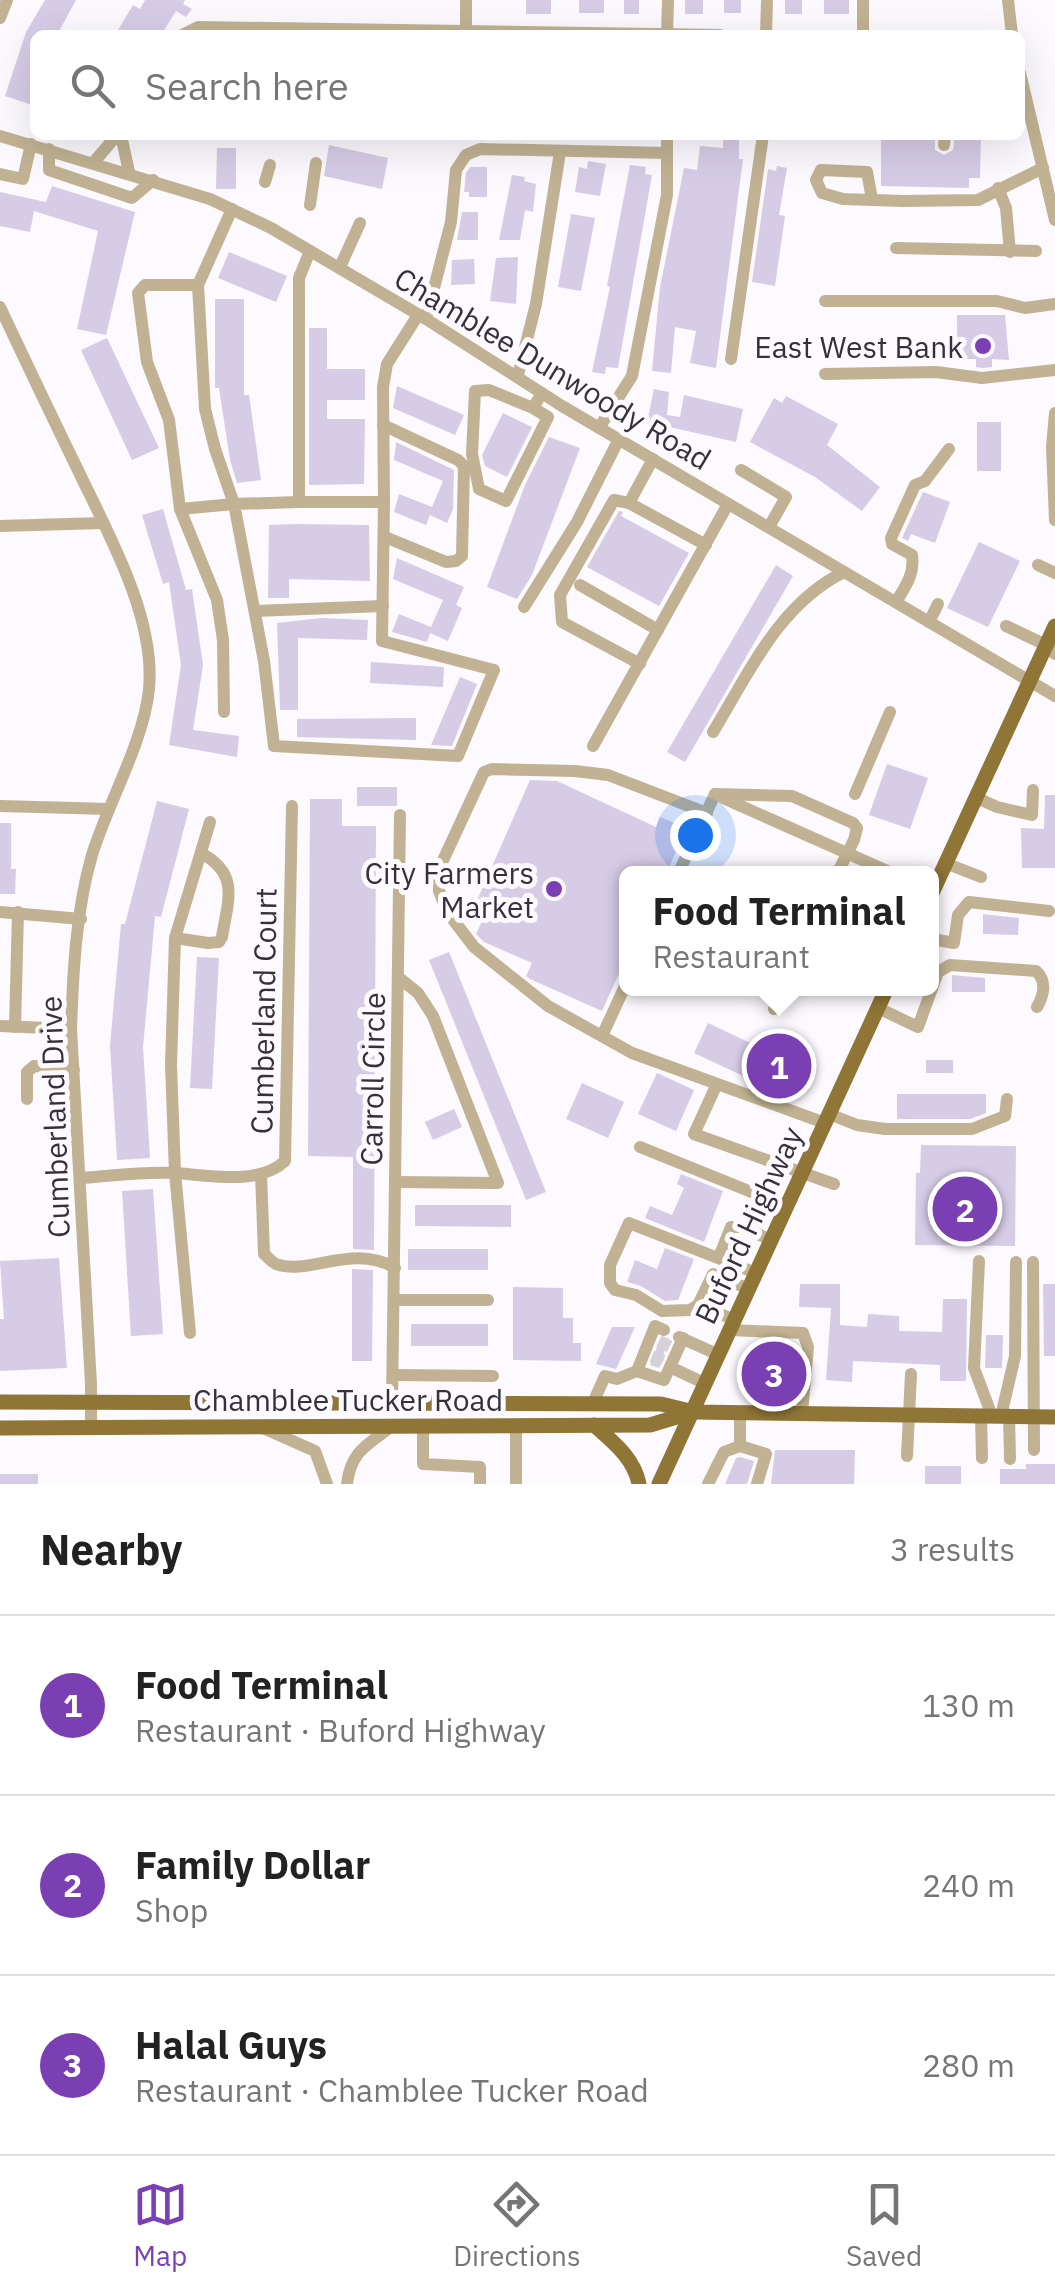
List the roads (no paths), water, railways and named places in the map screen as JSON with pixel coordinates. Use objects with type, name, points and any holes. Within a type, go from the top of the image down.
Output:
[{"type":"main road","points":[[939,876],[1030,681],[1050,650],[1055,626]]},
{"type":"main road","name":"Buford Highway","points":[[659,1484],[883,996]]},
{"type":"main road","name":"Chamblee Tucker Road","points":[[0,1402],[593,1403],[662,1404],[694,1412],[1055,1417]]},
{"type":"main road","name":"Chamblee Tucker Road","points":[[0,1428],[650,1425],[694,1412]]},
{"type":"main road","points":[[594,1425],[623,1452],[637,1474],[638,1484]]},
{"type":"street","points":[[0,18],[8,0]]},
{"type":"street","points":[[466,0],[466,30]]},
{"type":"street","points":[[667,30],[668,0]]},
{"type":"street","points":[[766,0],[766,30]]},
{"type":"street","points":[[863,0],[863,30]]},
{"type":"street","points":[[1008,0],[1011,30]]},
{"type":"street","points":[[192,30],[232,30]]},
{"type":"street","points":[[1025,94],[1055,220]]},
{"type":"street","name":"Chamblee Dunwoody Road","points":[[0,136],[153,180],[232,210],[310,251],[618,439],[1055,696]]},
{"type":"street","points":[[94,162],[114,140]]},
{"type":"street","points":[[120,140],[129,172]]},
{"type":"street","points":[[600,428],[632,376],[667,195],[667,140]]},
{"type":"street","points":[[731,359],[762,140]]},
{"type":"street","points":[[0,174],[24,179],[30,144]]},
{"type":"street","points":[[232,210],[194,285],[205,409],[234,504],[255,610],[274,746],[458,756],[494,670],[382,641],[382,387],[386,364],[422,317],[450,222],[456,170],[466,155],[480,149],[667,154]]},
{"type":"street","points":[[49,150],[49,170],[132,198],[153,180]]},
{"type":"street","points":[[518,376],[536,304],[560,152]]},
{"type":"street","points":[[310,205],[316,163]]},
{"type":"street","points":[[265,182],[270,165]]},
{"type":"street","points":[[872,199],[978,200],[1043,168]]},
{"type":"street","points":[[998,188],[1006,208],[1010,252]]},
{"type":"street","points":[[340,267],[360,223]]},
{"type":"street","points":[[896,248],[1036,251]]},
{"type":"street","points":[[299,502],[299,278],[310,251]]},
{"type":"street","points":[[194,285],[146,285],[138,293],[147,362],[169,420],[180,509],[218,600],[224,712]]},
{"type":"street","points":[[825,301],[997,301],[1026,308],[1055,304]]},
{"type":"street","name":"Cumberland Drive","points":[[0,308],[103,523],[142,623],[149,688],[142,719],[92,855],[80,919],[71,1029],[90,1428]]},
{"type":"street","points":[[825,374],[936,372],[982,378],[1055,370]]},
{"type":"street","points":[[475,390],[489,390],[533,408],[548,417],[506,501],[480,489],[472,454],[475,390]]},
{"type":"street","points":[[533,408],[542,393]]},
{"type":"street","points":[[1055,413],[1055,520]]},
{"type":"street","points":[[383,425],[458,460],[466,472],[462,556],[456,562],[446,562],[385,537]]},
{"type":"street","points":[[524,607],[578,522],[618,439]]},
{"type":"street","points":[[896,602],[910,580],[914,564],[912,555],[892,544],[890,538],[915,486],[925,481],[949,449]]},
{"type":"street","points":[[629,503],[653,459]]},
{"type":"street","points":[[742,470],[786,496],[768,528]]},
{"type":"street","points":[[640,664],[562,622],[560,595],[568,576],[614,500],[629,503],[706,545]]},
{"type":"street","points":[[180,509],[234,504],[384,502]]},
{"type":"street","points":[[592,746],[728,504]]},
{"type":"street","points":[[0,526],[103,523]]},
{"type":"street","points":[[1038,565],[1055,573]]},
{"type":"street","points":[[713,732],[788,612],[823,582],[844,572]]},
{"type":"street","points":[[580,585],[658,630]]},
{"type":"street","points":[[929,622],[938,604]]},
{"type":"street","points":[[255,610],[384,606]]},
{"type":"street","points":[[1006,626],[1050,650]]},
{"type":"street","points":[[855,794],[890,712]]},
{"type":"street","points":[[706,813],[608,775],[516,768],[484,772],[439,869],[439,892],[448,912],[474,947],[548,1006],[632,1053],[716,1086],[868,1127],[972,1129],[1005,1116],[1006,1099]]},
{"type":"street","points":[[975,797],[1032,816],[1033,790]]},
{"type":"street","points":[[682,866],[715,794]]},
{"type":"street","points":[[715,794],[876,866]]},
{"type":"street","points":[[715,794],[780,795],[802,800],[853,823],[857,828],[841,866]]},
{"type":"street","points":[[0,806],[109,809]]},
{"type":"street","name":"Cumberland Court","points":[[80,1178],[261,1174],[274,1172],[286,1160],[292,806]]},
{"type":"street","name":"Carroll Circle","points":[[392,1402],[400,815]]},
{"type":"street","points":[[190,1334],[175,1173],[171,1065],[175,938],[210,822]]},
{"type":"street","points":[[175,938],[208,943],[219,942],[222,937],[230,893],[226,874],[218,862],[201,853]]},
{"type":"street","points":[[945,864],[981,877]]},
{"type":"street","points":[[939,940],[954,943],[958,915],[969,902],[1050,911]]},
{"type":"street","points":[[0,912],[80,919]]},
{"type":"street","points":[[16,1027],[18,912]]},
{"type":"street","points":[[939,971],[950,965],[1036,971],[1043,984],[1043,997],[1037,1007]]},
{"type":"street","name":"Carroll Circle","points":[[396,1182],[498,1182],[433,1016],[418,993],[398,977]]},
{"type":"street","points":[[602,1036],[620,996]]},
{"type":"street","points":[[774,1008],[780,996]]},
{"type":"street","points":[[878,1008],[918,1027],[931,996]]},
{"type":"street","points":[[0,1026],[71,1029]]},
{"type":"street","points":[[27,1099],[27,1072],[34,1066],[74,1070]]},
{"type":"street","points":[[716,1086],[694,1134],[834,1184]]},
{"type":"street","points":[[640,1147],[786,1206]]},
{"type":"street","points":[[261,1174],[264,1254],[276,1264],[351,1257],[385,1262],[395,1268]]},
{"type":"street","points":[[748,1289],[712,1274],[698,1304],[690,1310],[662,1311],[636,1295],[615,1290],[610,1283],[610,1265],[625,1225],[633,1225],[756,1273]]},
{"type":"street","points":[[719,1257],[732,1227],[742,1227],[771,1240]]},
{"type":"street","points":[[979,1261],[974,1368],[1010,1459]]},
{"type":"street","points":[[982,1458],[1015,1356],[1016,1262]]},
{"type":"street","points":[[1033,1262],[1034,1450]]},
{"type":"street","points":[[394,1300],[488,1300]]},
{"type":"street","points":[[698,1304],[732,1325],[804,1333],[808,1346],[802,1413]]},
{"type":"street","points":[[637,1372],[658,1336]]},
{"type":"street","points":[[593,1403],[605,1376],[616,1379],[637,1372],[664,1380],[679,1343],[719,1355]]},
{"type":"street","points":[[669,1365],[706,1384]]},
{"type":"street","points":[[394,1374],[493,1376]]},
{"type":"street","points":[[907,1456],[911,1374]]},
{"type":"street","points":[[740,1412],[740,1446]]},
{"type":"street","points":[[347,1484],[349,1468],[358,1452],[393,1426]]},
{"type":"street","points":[[422,1426],[422,1464],[480,1467],[480,1484]]},
{"type":"street","points":[[516,1426],[516,1484]]},
{"type":"street","points":[[261,1427],[315,1451],[326,1484]]},
{"type":"street","points":[[708,1484],[724,1452],[740,1446],[766,1454],[756,1484]]},
{"type":"tunnel","points":[[659,1341],[674,1349]]},
{"type":"tunnel","points":[[652,1356],[668,1363]]},
{"type":"place","name":"East West Bank","points":[[983,346]]},
{"type":"place","name":"City Farmers Market","points":[[554,889]]},
{"type":"place","name":"Food Terminal","points":[[779,1066]]},
{"type":"place","name":"Family Dollar","points":[[965,1209]]},
{"type":"place","name":"Halal Guys","points":[[774,1374]]}]
